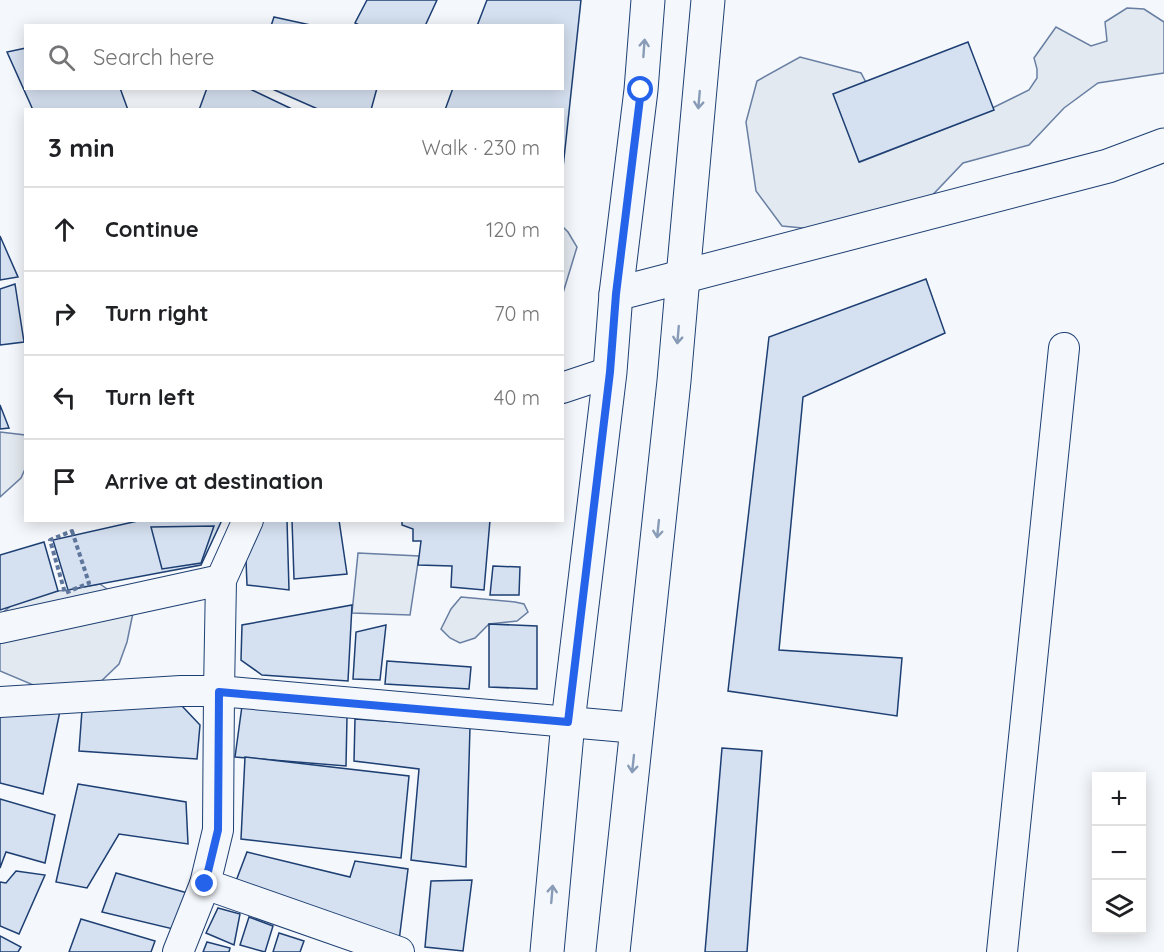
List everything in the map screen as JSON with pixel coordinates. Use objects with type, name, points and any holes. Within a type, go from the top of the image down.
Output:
[{"type":"main road","points":[[547,952],[568,722],[610,372],[616,294],[641,90],[648,0]]},
{"type":"main road","points":[[613,952],[673,393],[708,0]]},
{"type":"main road","points":[[616,294],[1108,166],[1164,145]]},
{"type":"street","points":[[1002,952],[1064,348]]},
{"type":"street","points":[[564,387],[610,372]]},
{"type":"street","points":[[178,952],[205,884],[218,830],[221,580],[247,522]]},
{"type":"street","points":[[0,628],[221,580]]},
{"type":"street","points":[[0,702],[181,691],[219,692],[637,728]]},
{"type":"street","points":[[205,884],[399,952]]},
{"type":"path","points":[[72,531],[89,583],[65,593],[50,540],[72,531]]},
{"type":"shaded area","points":[[1127,8],[1144,9],[1164,22],[1164,73],[1098,83],[1064,108],[1029,145],[963,163],[923,205],[844,232],[782,226],[756,191],[746,122],[757,81],[800,57],[861,73],[871,92],[860,162],[970,119],[1029,90],[1037,78],[1034,58],[1056,27],[1091,46],[1107,41],[1105,22]]},
{"type":"shaded area","points":[[564,228],[577,247],[564,290]]},
{"type":"shaded area","points":[[0,432],[24,435],[24,471],[21,478],[0,497]]},
{"type":"shaded area","points":[[358,553],[419,556],[410,615],[352,613]]},
{"type":"shaded area","points":[[100,584],[134,608],[127,642],[119,664],[94,688],[64,698],[0,671],[0,615],[25,594]]},
{"type":"shaded area","points":[[461,597],[524,604],[528,612],[517,621],[489,624],[475,638],[460,643],[450,638],[441,629],[451,609]]},
{"type":"building","points":[[367,0],[437,0],[426,24],[355,23]]},
{"type":"building","points":[[487,0],[581,0],[564,158],[564,108],[446,108],[452,90],[564,90],[564,24],[478,24]]},
{"type":"building","points":[[274,17],[306,24],[272,24]]},
{"type":"building","points":[[968,42],[994,110],[859,162],[833,94]]},
{"type":"building","points":[[24,48],[24,90],[7,52]]},
{"type":"building","points":[[24,90],[121,90],[127,108],[32,108]]},
{"type":"building","points":[[206,90],[252,90],[290,108],[200,108]]},
{"type":"building","points":[[275,90],[376,90],[372,108],[315,108]]},
{"type":"building","points":[[0,236],[18,277],[0,280]]},
{"type":"building","points":[[926,279],[945,333],[803,397],[779,650],[902,658],[897,716],[728,691],[769,337]]},
{"type":"building","points":[[15,284],[24,342],[0,345],[0,289]]},
{"type":"building","points":[[0,405],[9,428],[0,429]]},
{"type":"building","points":[[133,522],[221,522],[201,565],[68,590],[53,540]]},
{"type":"building","points":[[255,522],[287,522],[289,590],[247,585],[245,535]]},
{"type":"building","points":[[292,522],[339,522],[347,574],[294,579]]},
{"type":"building","points":[[402,522],[490,522],[484,590],[451,587],[452,566],[418,565],[421,541],[413,541],[413,529],[402,525]]},
{"type":"building","points":[[214,526],[201,563],[162,569],[151,527]]},
{"type":"building","points":[[44,542],[58,591],[0,610],[0,555]]},
{"type":"building","points":[[493,566],[520,567],[519,595],[490,595]]},
{"type":"building","points":[[352,605],[348,681],[262,675],[241,660],[242,625]]},
{"type":"building","points":[[489,624],[537,626],[537,689],[489,687]]},
{"type":"building","points":[[386,625],[380,680],[353,679],[356,632]]},
{"type":"building","points":[[387,661],[471,667],[469,689],[385,684]]},
{"type":"building","points":[[80,702],[182,706],[200,725],[197,759],[79,751],[82,710]]},
{"type":"building","points":[[242,706],[347,717],[346,766],[235,757]]},
{"type":"building","points":[[0,709],[60,711],[43,794],[0,783]]},
{"type":"building","points":[[355,719],[470,727],[466,867],[411,860],[419,769],[354,761]]},
{"type":"building","points":[[722,748],[762,751],[747,952],[705,952]]},
{"type":"building","points":[[245,757],[409,776],[401,858],[241,839]]},
{"type":"building","points":[[78,784],[186,802],[188,844],[119,834],[87,888],[56,882]]},
{"type":"building","points":[[0,799],[55,815],[45,863],[6,852],[0,868]]},
{"type":"building","points":[[247,852],[350,877],[355,861],[408,869],[399,941],[236,881]]},
{"type":"building","points":[[16,871],[45,875],[19,934],[0,926],[0,882],[6,883]]},
{"type":"building","points":[[116,873],[191,894],[173,929],[102,912]]},
{"type":"building","points":[[472,880],[463,951],[425,947],[431,881]]},
{"type":"building","points":[[218,908],[240,914],[234,945],[206,933]]},
{"type":"building","points":[[249,917],[273,926],[265,952],[240,945]]},
{"type":"building","points":[[81,919],[155,941],[151,952],[69,952]]},
{"type":"building","points":[[279,933],[304,941],[300,952],[273,952]]},
{"type":"building","points":[[0,936],[21,947],[18,952],[0,952]]},
{"type":"building","points":[[207,942],[230,948],[229,952],[203,952]]},
{"type":"route","points":[[205,884],[218,830],[219,692],[568,722],[641,90]]}]
